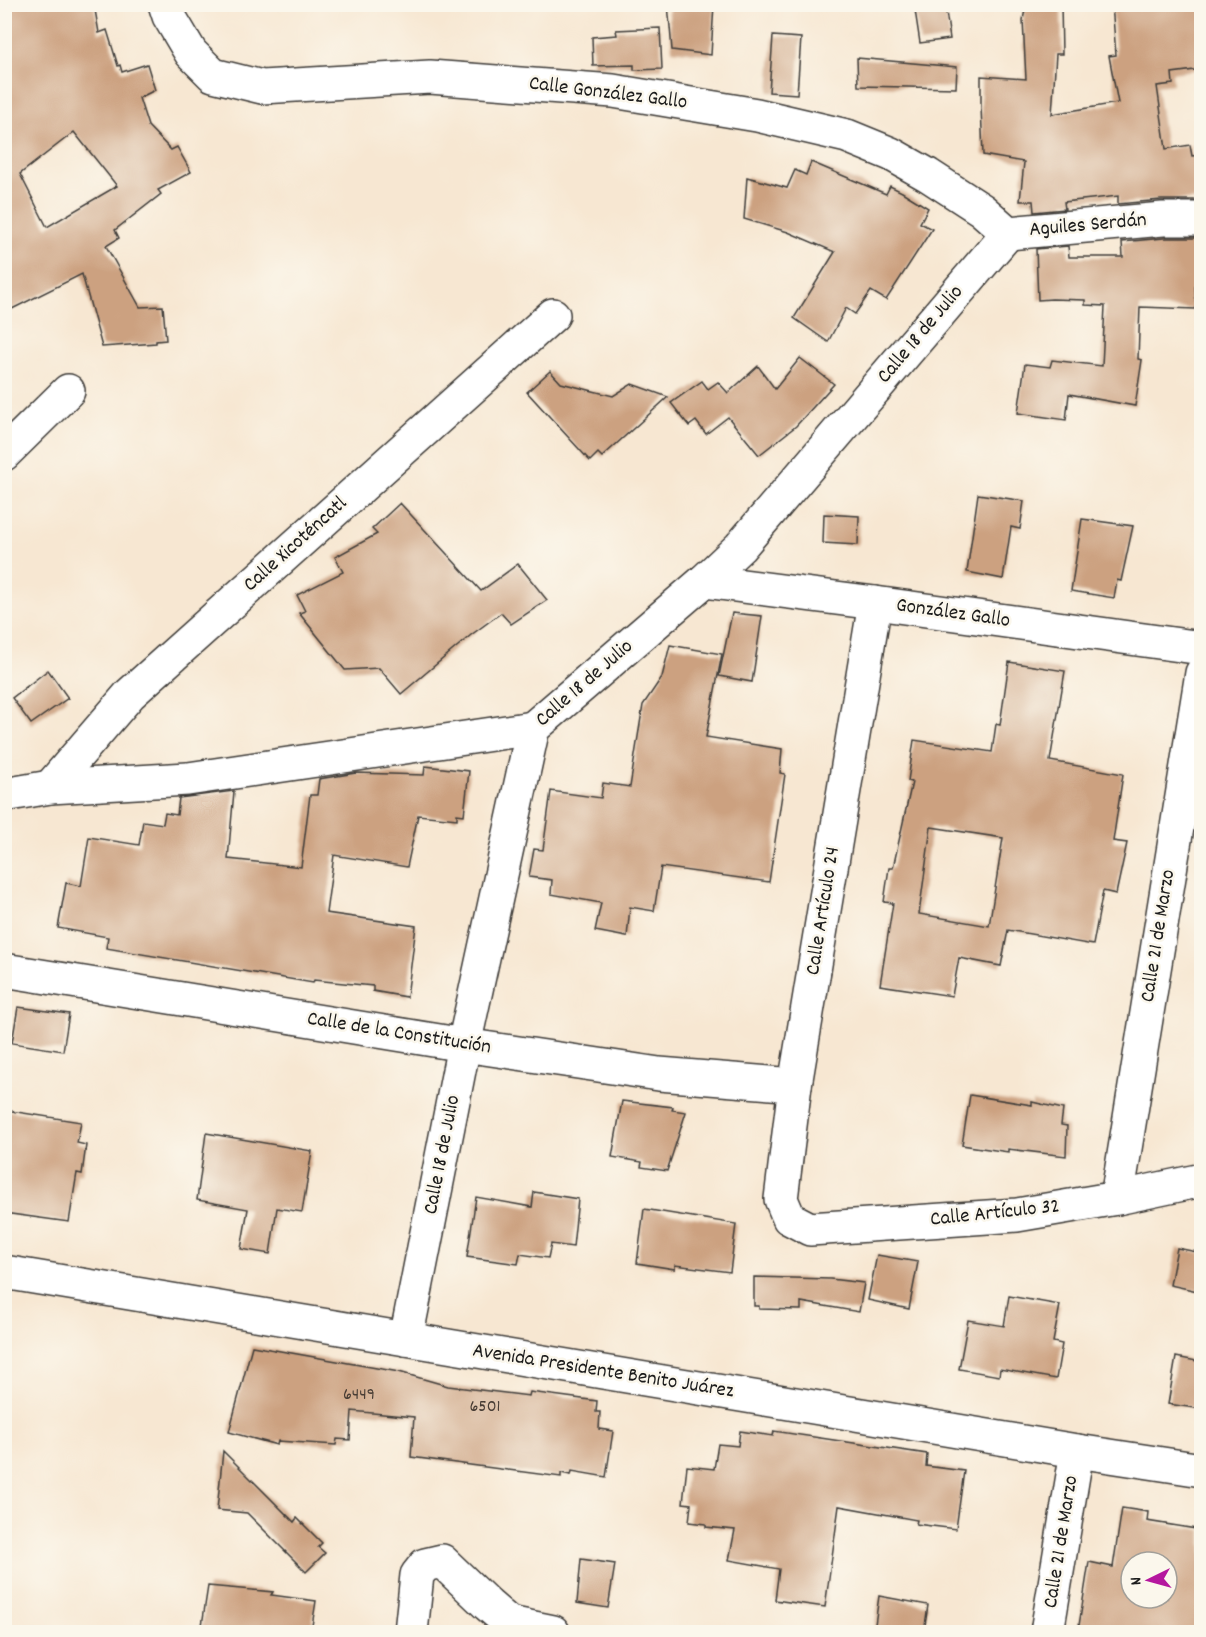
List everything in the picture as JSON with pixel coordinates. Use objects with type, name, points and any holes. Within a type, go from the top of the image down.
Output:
[{"type":"street","name":"Calle González Gallo","points":[[165,4],[169,16],[191,53],[213,75],[262,87],[430,77],[614,91],[758,115],[847,136],[891,154],[982,210]]},
{"type":"street","name":"Aguiles Serdán","points":[[982,210],[1008,233],[1163,219],[1202,219]]},
{"type":"street","name":"Calle 18 de Julio","points":[[406,1339],[464,1045],[532,728],[704,581],[740,547],[1008,233]]},
{"type":"street","name":"Calle Xicoténcatl","points":[[50,787],[130,694],[553,315]]},
{"type":"street","points":[[4,454],[68,391]]},
{"type":"street","name":"González Gallo","points":[[704,581],[1202,648]]},
{"type":"street","name":"Calle Artículo 24","points":[[789,1218],[781,1199],[795,1085],[875,603]]},
{"type":"street","name":"Calle 21 de Marzo","points":[[1117,1198],[1202,673]]},
{"type":"street","points":[[4,795],[50,787],[188,779],[532,728]]},
{"type":"street","name":"Calle de la Constitución","points":[[4,970],[464,1045],[659,1074],[795,1085]]},
{"type":"street","name":"Calle Artículo 32","points":[[789,1218],[810,1229],[1017,1215],[1117,1198],[1202,1180]]},
{"type":"street","name":"Avenida Presidente Benito Juárez","points":[[4,1272],[1202,1470]]},
{"type":"street","name":"Calle 21 de Marzo","points":[[1047,1632],[1077,1451]]},
{"type":"street","points":[[411,1632],[417,1575],[425,1565],[442,1561],[509,1623],[553,1632]]},
{"type":"building","points":[[4,4],[94,4],[99,33],[107,30],[122,72],[147,64],[155,90],[139,98],[148,126],[171,150],[177,147],[191,172],[158,190],[161,194],[115,230],[119,238],[106,246],[140,307],[163,306],[166,340],[156,341],[156,343],[102,347],[82,274],[4,313]],"holes":[[[74,132],[117,186],[47,227],[20,174]]]},
{"type":"building","points":[[668,4],[714,4],[711,55],[672,50]]},
{"type":"building","points":[[917,4],[945,5],[950,39],[920,43],[915,10],[918,10]]},
{"type":"building","points":[[1026,4],[1061,4],[1062,54],[1056,54],[1052,114],[1118,103],[1109,56],[1116,55],[1112,4],[1202,4],[1202,69],[1172,73],[1173,84],[1157,86],[1166,149],[1190,145],[1192,156],[1202,155],[1202,200],[1161,200],[1118,204],[1118,196],[1064,202],[1065,209],[1034,212],[1033,201],[1020,201],[1024,162],[983,155],[981,76],[1026,79],[1023,20]]},
{"type":"building","points":[[660,28],[662,69],[634,70],[634,65],[593,66],[592,37],[617,35],[616,30]]},
{"type":"building","points":[[773,36],[801,38],[797,94],[769,92]]},
{"type":"building","points":[[857,58],[957,67],[956,88],[858,86]]},
{"type":"building","points":[[811,162],[886,194],[890,186],[902,192],[928,208],[920,223],[932,229],[886,300],[871,291],[855,314],[846,308],[828,342],[794,318],[835,252],[788,232],[744,219],[747,177],[787,188],[795,170],[806,175]]},
{"type":"building","points":[[1164,238],[1202,238],[1202,289],[1195,287],[1196,309],[1140,307],[1138,359],[1142,360],[1135,406],[1069,394],[1066,420],[1018,413],[1025,364],[1050,367],[1052,360],[1102,366],[1105,306],[1085,305],[1085,300],[1038,300],[1036,249],[1068,246],[1069,257],[1123,257],[1122,242]]},
{"type":"building","points":[[800,358],[834,384],[796,426],[759,455],[728,417],[706,434],[696,421],[689,426],[671,403],[702,381],[708,389],[718,382],[728,393],[758,366],[775,389]]},
{"type":"building","points":[[550,371],[561,383],[613,396],[632,384],[668,397],[602,457],[598,453],[590,461],[527,392]]},
{"type":"building","points":[[978,494],[1024,501],[1020,529],[1011,527],[1003,579],[967,572]]},
{"type":"building","points":[[400,503],[481,591],[518,564],[547,600],[511,624],[501,613],[401,694],[379,668],[345,670],[299,613],[305,611],[297,595],[343,572],[335,557],[377,534],[372,529]]},
{"type":"building","points":[[824,514],[859,516],[858,545],[823,543]]},
{"type":"building","points":[[1082,519],[1133,526],[1121,581],[1117,580],[1114,598],[1071,591]]},
{"type":"building","points":[[732,613],[762,616],[752,682],[719,676]]},
{"type":"building","points":[[670,645],[722,654],[706,737],[782,749],[780,773],[785,774],[769,882],[661,867],[654,911],[630,907],[627,937],[595,931],[601,903],[551,894],[552,880],[529,877],[534,849],[543,850],[551,791],[601,798],[603,783],[630,787],[643,705],[662,677]]},
{"type":"building","points":[[1009,662],[1065,671],[1050,761],[1123,774],[1113,841],[1127,843],[1116,894],[1103,891],[1093,945],[1008,930],[1001,966],[959,958],[952,996],[880,985],[893,903],[884,902],[889,868],[893,868],[912,782],[908,781],[914,740],[992,752],[996,724],[1000,725]],"holes":[[[931,827],[1003,838],[989,926],[919,914]]]},
{"type":"building","points":[[48,670],[68,698],[31,724],[12,698]]},
{"type":"building","points":[[425,766],[469,771],[464,815],[457,814],[457,819],[418,815],[407,867],[334,855],[326,913],[416,926],[407,997],[373,991],[373,986],[314,980],[313,983],[106,948],[108,937],[58,928],[66,883],[81,886],[89,837],[139,845],[143,821],[163,824],[165,813],[177,815],[179,798],[234,791],[228,859],[301,867],[310,795],[317,795],[319,779],[356,773],[424,775]]},
{"type":"building","points":[[18,1007],[69,1014],[63,1051],[12,1043]]},
{"type":"building","points":[[970,1095],[1032,1105],[1032,1102],[1063,1109],[1061,1125],[1067,1126],[1066,1156],[1008,1149],[1008,1152],[962,1145]]},
{"type":"building","points":[[622,1101],[673,1107],[672,1110],[686,1112],[667,1171],[641,1167],[642,1162],[612,1157]]},
{"type":"building","points":[[4,1110],[81,1122],[77,1143],[86,1145],[82,1174],[77,1173],[69,1222],[4,1213]]},
{"type":"building","points":[[206,1133],[312,1151],[302,1212],[277,1208],[270,1254],[241,1249],[248,1209],[197,1200]]},
{"type":"building","points":[[534,1192],[578,1199],[573,1247],[551,1244],[548,1258],[520,1254],[518,1264],[467,1257],[476,1197],[532,1207]]},
{"type":"building","points":[[644,1209],[736,1224],[730,1272],[675,1265],[675,1269],[637,1263]]},
{"type":"building","points":[[1177,1248],[1202,1253],[1202,1292],[1170,1285]]},
{"type":"building","points":[[877,1255],[918,1262],[909,1309],[868,1300]]},
{"type":"building","points":[[754,1277],[830,1279],[864,1283],[859,1312],[801,1302],[801,1310],[759,1309],[759,1306],[754,1306]]},
{"type":"building","points":[[1009,1296],[1060,1305],[1053,1342],[1062,1344],[1056,1379],[1000,1369],[999,1376],[959,1369],[968,1320],[1004,1326]]},
{"type":"building","points":[[252,1346],[399,1372],[448,1386],[529,1396],[530,1392],[597,1401],[596,1412],[600,1412],[599,1429],[613,1431],[606,1477],[572,1471],[571,1475],[561,1473],[561,1477],[411,1457],[414,1417],[352,1411],[350,1440],[337,1439],[336,1445],[278,1441],[277,1445],[229,1432]]},
{"type":"building","points":[[1176,1357],[1202,1362],[1202,1409],[1168,1404]]},
{"type":"building","points":[[740,1431],[773,1436],[774,1431],[927,1454],[926,1466],[964,1471],[956,1529],[916,1524],[917,1520],[839,1506],[825,1607],[775,1600],[779,1569],[729,1560],[735,1530],[706,1527],[706,1524],[689,1522],[691,1504],[683,1503],[687,1466],[714,1469],[718,1444],[738,1446]]},
{"type":"building","points":[[223,1451],[294,1522],[297,1518],[322,1543],[318,1547],[325,1553],[306,1572],[247,1513],[217,1510]]},
{"type":"building","points":[[1122,1508],[1148,1512],[1147,1521],[1202,1530],[1202,1632],[1078,1632],[1089,1562],[1113,1567]]},
{"type":"building","points":[[581,1559],[615,1564],[608,1608],[577,1603]]},
{"type":"building","points":[[208,1586],[273,1592],[271,1595],[316,1601],[311,1632],[201,1632]]},
{"type":"building","points":[[879,1596],[928,1605],[924,1632],[874,1632]]}]
